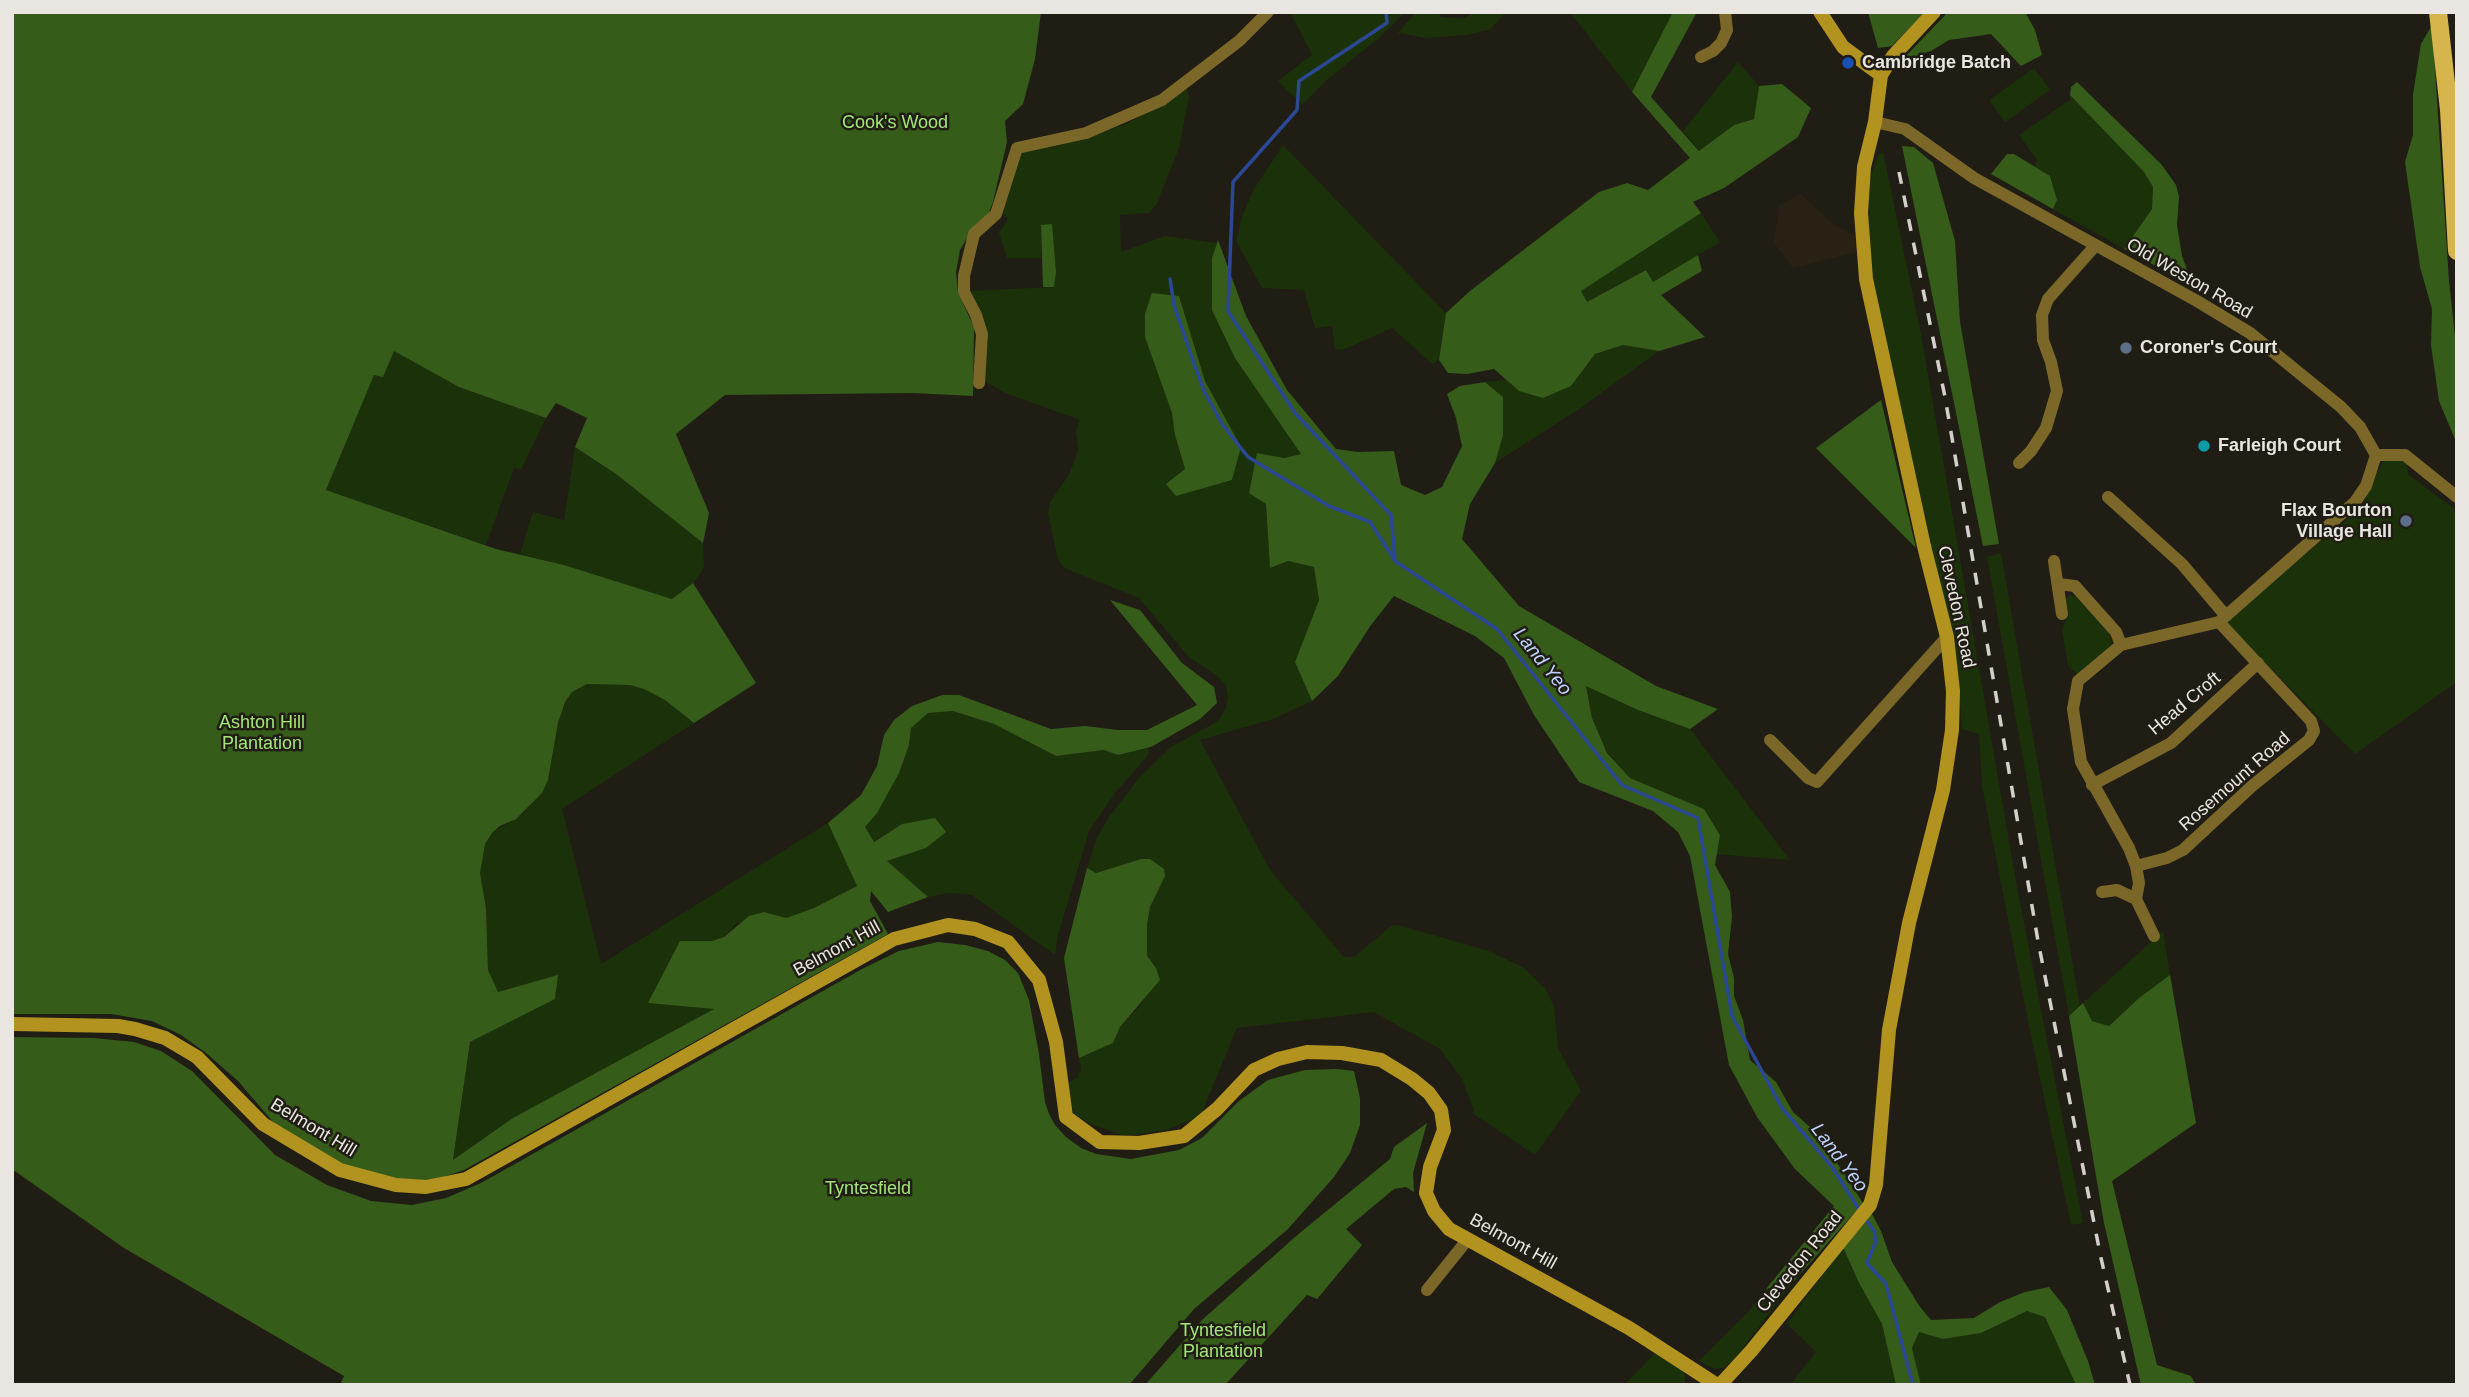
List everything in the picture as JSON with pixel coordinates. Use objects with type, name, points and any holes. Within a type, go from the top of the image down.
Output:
[{"type":"main road","points":[[1820,12],[1843,47],[1881,75]]},
{"type":"main road","name":"Clevedon Road","points":[[1718,1385],[1752,1350],[1863,1215],[1876,1185],[1891,1017],[1909,923],[1943,790],[1952,730],[1953,691],[1947,637],[1921,533],[1866,279],[1861,213],[1864,167],[1875,122],[1881,75],[1893,56],[1934,12]]},
{"type":"main road","points":[[2438,12],[2449,110],[2457,251]]},
{"type":"main road","name":"Belmont Hill","points":[[12,1024],[107,1026],[135,1029],[165,1038],[197,1057],[263,1124],[340,1170],[396,1185],[426,1187],[466,1179],[894,939],[948,925],[975,929],[1008,942],[1039,980],[1056,1042],[1066,1117],[1100,1142],[1139,1143],[1184,1136],[1217,1109],[1254,1070],[1278,1059],[1307,1052],[1342,1053],[1381,1060],[1429,1093],[1441,1110],[1444,1130],[1430,1167],[1426,1193],[1434,1211],[1449,1229],[1629,1328],[1718,1385]]},
{"type":"street","points":[[979,383],[982,334],[964,292],[964,276],[974,234],[996,214],[1017,148],[1086,133],[1162,100],[1238,41],[1268,12]]},
{"type":"street","points":[[1702,57],[1721,43],[1727,30],[1725,12]]},
{"type":"street","name":"Old Weston Road","points":[[1875,122],[1905,129],[1974,178],[2250,333],[2341,407],[2360,427],[2376,455]]},
{"type":"street","points":[[2019,463],[2031,451],[2046,428],[2057,391],[2043,340],[2042,315],[2048,299],[2095,246]]},
{"type":"street","points":[[2154,936],[2136,899],[2136,866],[2129,848],[2081,762],[2073,709],[2078,681],[2121,645],[2222,619],[2355,502],[2371,476],[2376,455],[2405,455],[2457,497]]},
{"type":"street","name":"Rosemount Road","points":[[2108,497],[2182,564],[2234,638],[2311,721],[2314,731],[2309,740],[2252,786],[2183,850],[2167,858],[2136,866]]},
{"type":"street","points":[[2054,561],[2062,614]]},
{"type":"street","points":[[2058,584],[2075,586],[2116,632],[2121,645]]},
{"type":"street","points":[[1770,740],[1808,778],[1817,782],[1947,637]]},
{"type":"street","name":"Head Croft","points":[[2092,785],[2171,744],[2258,663]]},
{"type":"street","points":[[2102,892],[2117,890],[2136,899]]},
{"type":"street","points":[[1427,1290],[1468,1239]]},
{"type":"shaded area","points":[[1801,194],[1832,223],[1855,234],[1856,252],[1793,268],[1774,243],[1779,205]]},
{"type":"green space","name":"Ashton Hill Plantation","points":[[12,12],[1041,12],[1035,59],[1023,104],[1005,121],[1007,142],[993,202],[989,212],[960,250],[956,272],[958,293],[974,327],[973,396],[913,393],[725,395],[676,434],[709,513],[703,543],[616,474],[575,447],[587,418],[556,403],[546,418],[459,387],[394,351],[383,377],[374,375],[326,490],[496,549],[564,565],[672,599],[693,583],[756,683],[694,723],[665,700],[630,685],[587,684],[572,692],[565,702],[558,723],[548,780],[542,793],[516,819],[492,833],[485,844],[480,873],[486,908],[488,970],[498,992],[558,975],[555,999],[470,1042],[453,1160],[513,1118],[714,1009],[648,1003],[680,941],[712,941],[724,937],[749,916],[764,912],[786,918],[814,908],[857,886],[828,823],[861,795],[877,766],[884,735],[894,720],[912,706],[942,695],[959,695],[1051,729],[1085,726],[1147,730],[1197,705],[1110,600],[1140,610],[1182,663],[1214,687],[1217,703],[1200,719],[1151,747],[1118,755],[1104,750],[1056,756],[994,724],[953,711],[928,713],[911,728],[909,745],[899,773],[877,813],[865,827],[874,842],[902,824],[935,818],[946,832],[926,848],[887,861],[928,897],[888,912],[871,891],[870,901],[888,934],[464,1170],[443,1177],[421,1182],[401,1181],[349,1170],[274,1123],[238,1081],[206,1053],[181,1035],[152,1021],[111,1014],[12,1014]]},
{"type":"green space","points":[[1290,12],[1405,12],[1302,105],[1278,81],[1312,55]]},
{"type":"green space","points":[[1416,12],[1439,12],[1441,17],[1465,18],[1474,12],[1506,12],[1491,29],[1467,35],[1426,38],[1398,33]]},
{"type":"green space","points":[[1570,12],[1673,12],[1632,92]]},
{"type":"green space","points":[[1673,12],[1697,12],[1651,97],[1699,151],[1734,125],[1754,119],[1759,86],[1782,84],[1811,108],[1798,137],[1724,188],[1693,202],[1701,213],[1581,291],[1587,302],[1646,270],[1653,282],[1698,255],[1702,271],[1661,295],[1705,337],[1659,351],[1623,345],[1595,354],[1571,386],[1543,398],[1519,391],[1494,369],[1467,374],[1448,373],[1439,360],[1446,313],[1470,291],[1599,192],[1627,183],[1648,190],[1690,158],[1632,92]]},
{"type":"green space","points":[[1868,12],[1925,12],[1892,46],[1878,48]]},
{"type":"green space","points":[[1948,12],[2025,12],[2035,30],[2042,55],[2021,66],[1991,34],[1949,40],[1909,61],[1906,56]]},
{"type":"green space","points":[[2432,25],[2449,281],[2457,355],[2457,444],[2439,401],[2431,345],[2432,309],[2420,267],[2405,162],[2413,135],[2413,94],[2421,44]]},
{"type":"green space","points":[[1738,62],[1759,86],[1754,119],[1734,125],[1700,151],[1683,131]]},
{"type":"green space","points":[[2034,68],[2050,90],[2005,122],[1989,100]]},
{"type":"green space","points":[[2077,82],[2161,164],[2176,185],[2179,196],[2177,225],[2182,256],[2193,286],[2124,249],[2152,209],[2153,187],[2144,172],[2070,95],[2071,87]]},
{"type":"green space","points":[[1187,88],[1189,97],[1179,148],[1157,204],[1149,213],[1120,215],[1121,252],[1165,236],[1217,243],[1212,258],[1301,454],[1284,458],[1258,453],[1266,504],[1270,567],[1288,561],[1314,567],[1319,600],[1295,662],[1312,701],[1273,719],[1200,740],[1270,870],[1344,957],[1354,957],[1391,926],[1398,925],[1489,951],[1524,968],[1545,988],[1554,1006],[1558,1048],[1581,1091],[1535,1155],[1472,1113],[1474,1110],[1462,1079],[1440,1049],[1374,1012],[1237,1028],[1200,1117],[1166,1130],[1125,1136],[1091,1124],[1074,1114],[1066,1084],[1078,1077],[1081,1070],[1079,1058],[1113,1043],[1120,1027],[1143,1002],[1156,968],[1146,956],[1147,925],[1150,907],[1165,876],[1141,859],[1095,873],[1087,868],[1097,837],[1139,778],[1171,747],[1218,721],[1226,708],[1228,698],[1226,686],[1217,676],[1188,656],[1139,598],[1064,568],[1058,559],[1048,514],[1050,502],[1074,462],[1078,449],[1076,432],[1080,420],[1005,393],[983,380],[985,334],[966,291],[1054,287],[1041,225],[1041,258],[1007,258],[999,233],[1008,220],[1003,213],[1020,151],[1096,135],[1128,123],[1171,100]],"holes":[[[1179,296],[1205,381],[1241,447],[1232,480],[1175,496],[1185,469],[1172,413]]]},
{"type":"green space","points":[[2070,95],[2144,172],[2153,187],[2152,209],[2124,249],[2053,209],[2057,200],[2050,176],[2034,167],[2037,160],[2019,135],[2070,100]]},
{"type":"green space","points":[[1283,145],[1446,313],[1439,360],[1432,364],[1392,328],[1345,349],[1335,350],[1332,326],[1315,328],[1304,290],[1262,288],[1236,241],[1242,217],[1254,189]]},
{"type":"green space","points":[[1902,146],[1914,147],[1933,163],[1955,241],[1960,322],[1999,544],[1983,546]]},
{"type":"green space","points":[[1883,152],[1921,334],[2017,887],[2083,1223],[2071,1225],[1982,786],[1979,734],[1962,729],[1956,656],[1871,274],[1868,222],[1870,178],[1878,155]]},
{"type":"green space","points":[[2007,154],[2014,154],[2050,176],[2057,200],[2053,209],[1991,174]]},
{"type":"green space","points":[[1701,213],[1720,242],[1653,282],[1645,270],[1587,302],[1580,291]]},
{"type":"green space","points":[[1052,224],[1056,272],[1054,287],[1043,287],[1041,225]]},
{"type":"green space","points":[[1218,240],[1246,316],[1287,390],[1336,449],[1358,452],[1394,451],[1401,485],[1425,495],[1442,487],[1462,446],[1447,394],[1460,386],[1485,382],[1503,397],[1503,435],[1495,463],[1470,504],[1462,539],[1519,606],[1656,686],[1718,709],[1690,729],[1638,710],[1586,686],[1592,718],[1607,753],[1630,778],[1704,809],[1720,835],[1715,865],[1730,892],[1732,917],[1728,954],[1734,978],[1734,996],[1743,1020],[1750,1060],[1776,1082],[1793,1112],[1819,1135],[1863,1203],[1794,1281],[1766,1289],[1834,1206],[1795,1169],[1757,1117],[1729,1065],[1690,856],[1678,832],[1653,811],[1579,782],[1534,715],[1504,658],[1475,636],[1394,596],[1371,625],[1338,676],[1312,701],[1295,662],[1319,600],[1314,567],[1288,561],[1270,568],[1266,504],[1249,493],[1257,453],[1284,458],[1301,454],[1235,358],[1212,310],[1212,258]]},
{"type":"green space","points":[[1152,293],[1179,296],[1205,381],[1241,447],[1232,480],[1176,496],[1166,484],[1185,469],[1172,413],[1145,337],[1145,314]]},
{"type":"green space","points":[[1623,345],[1659,351],[1582,407],[1495,463],[1503,435],[1503,397],[1485,382],[1506,380],[1519,391],[1571,386],[1595,354]]},
{"type":"green space","points":[[394,350],[459,387],[546,418],[521,470],[514,468],[486,545],[326,490],[374,374],[383,377]]},
{"type":"green space","points":[[1881,400],[1916,548],[1816,448]]},
{"type":"green space","points":[[575,447],[616,474],[703,543],[704,568],[693,583],[672,599],[520,554],[533,512],[564,520]]},
{"type":"green space","points":[[2392,457],[2407,463],[2408,474],[2457,511],[2457,682],[2355,754],[2228,623],[2230,616],[2361,508],[2382,463]]},
{"type":"green space","points":[[2001,553],[2080,1006],[2069,1016],[1987,557]]},
{"type":"green space","points":[[2071,595],[2077,597],[2108,631],[2112,643],[2108,650],[2079,676],[2068,666],[2062,630],[2066,621],[2063,603]]},
{"type":"green space","points":[[587,684],[630,685],[644,689],[665,700],[694,723],[562,809],[601,964],[828,823],[857,886],[814,908],[786,918],[763,912],[736,924],[724,937],[702,942],[716,1008],[453,1161],[470,1042],[554,999],[557,976],[498,992],[488,970],[481,858],[492,833],[525,812],[548,780],[558,723],[565,702],[572,692]]},
{"type":"green space","points":[[1586,685],[1638,710],[1690,729],[1790,860],[1716,854],[1720,835],[1704,809],[1630,778],[1607,752],[1592,718]]},
{"type":"green space","points":[[953,711],[994,724],[1056,756],[1105,750],[1118,755],[1148,748],[1149,754],[1115,793],[1089,831],[1058,935],[1055,955],[972,895],[948,893],[928,897],[887,861],[926,848],[945,832],[902,824],[873,842],[864,827],[877,813],[909,745],[911,728],[928,713]]},
{"type":"green space","points":[[1141,859],[1150,859],[1164,869],[1165,876],[1150,907],[1147,925],[1147,956],[1156,968],[1160,980],[1120,1027],[1113,1043],[1079,1058],[1064,958],[1087,868],[1096,873]]},
{"type":"green space","points":[[2163,931],[2170,975],[2139,998],[2109,1026],[2092,1021],[2083,1003]]},
{"type":"green space","name":"Tyntesfield Plantation","points":[[938,942],[988,951],[1005,960],[1018,973],[1029,1000],[1049,1114],[1066,1137],[1081,1148],[1096,1154],[1131,1159],[1179,1150],[1202,1138],[1239,1101],[1268,1080],[1305,1070],[1354,1071],[1360,1098],[1360,1125],[1350,1153],[1334,1177],[1288,1229],[1194,1309],[1129,1385],[340,1385],[344,1376],[124,1248],[12,1169],[12,1037],[94,1038],[134,1042],[161,1051],[192,1071],[275,1155],[327,1185],[371,1201],[412,1205],[446,1198],[481,1183],[862,969],[899,951]]},
{"type":"green space","points":[[2170,975],[2196,1123],[2112,1181],[2157,1365],[2191,1376],[2196,1385],[2141,1385],[2104,1223],[2069,1016],[2083,1003],[2092,1021],[2109,1026],[2139,998]]},
{"type":"green space","name":"Tyntesfield Plantation","points":[[1427,1123],[1413,1173],[1414,1192],[1406,1187],[1394,1189],[1346,1229],[1362,1245],[1317,1299],[1307,1295],[1225,1385],[1145,1385],[1202,1320],[1295,1237],[1390,1159],[1394,1147]]},
{"type":"green space","points":[[1871,1212],[1892,1262],[1931,1320],[1974,1318],[2000,1302],[2025,1292],[2049,1287],[2067,1310],[2095,1385],[2076,1385],[2045,1317],[2027,1311],[1981,1333],[1943,1339],[1919,1332],[1912,1348],[1921,1385],[1896,1385],[1882,1324],[1843,1247]]},
{"type":"green space","points":[[1843,1247],[1882,1324],[1896,1385],[1790,1385],[1816,1352],[1787,1324]]},
{"type":"green space","points":[[1794,1281],[1736,1357],[1724,1368],[1715,1369],[1699,1361],[1748,1312],[1766,1289]]},
{"type":"green space","points":[[2027,1311],[2045,1317],[2076,1385],[1921,1385],[1912,1348],[1919,1332],[1943,1339],[1981,1333]]},
{"type":"green space","points":[[1655,1353],[1679,1366],[1685,1375],[1685,1385],[1624,1385]]},
{"type":"waterway","name":"Land Yeo","points":[[1386,12],[1387,23],[1299,81],[1297,110],[1233,182],[1228,311],[1295,413],[1391,515],[1395,561],[1497,629],[1622,785],[1698,818],[1732,1016],[1782,1108],[1832,1167],[1860,1211]]},
{"type":"waterway","points":[[1170,279],[1174,305],[1204,391],[1222,424],[1248,457],[1329,506],[1370,522],[1394,559]]},
{"type":"waterway","name":"Land Yeo","points":[[1864,1217],[1874,1231],[1876,1241],[1867,1263],[1886,1284],[1913,1385]]},
{"type":"railway","points":[[1899,172],[1945,397],[2038,941],[2101,1258],[2130,1385]]},
{"type":"place","name":"Cambridge Batch","points":[[1848,63]]},
{"type":"place","name":"Coroner's Court","points":[[2126,348]]},
{"type":"place","name":"Farleigh Court","points":[[2204,446]]},
{"type":"place","name":"Flax Bourton Village Hall","points":[[2406,521]]},
{"type":"park label","name":"Cook's Wood","points":[[895,123]]},
{"type":"park label","name":"Tyntesfield","points":[[868,1189]]}]
